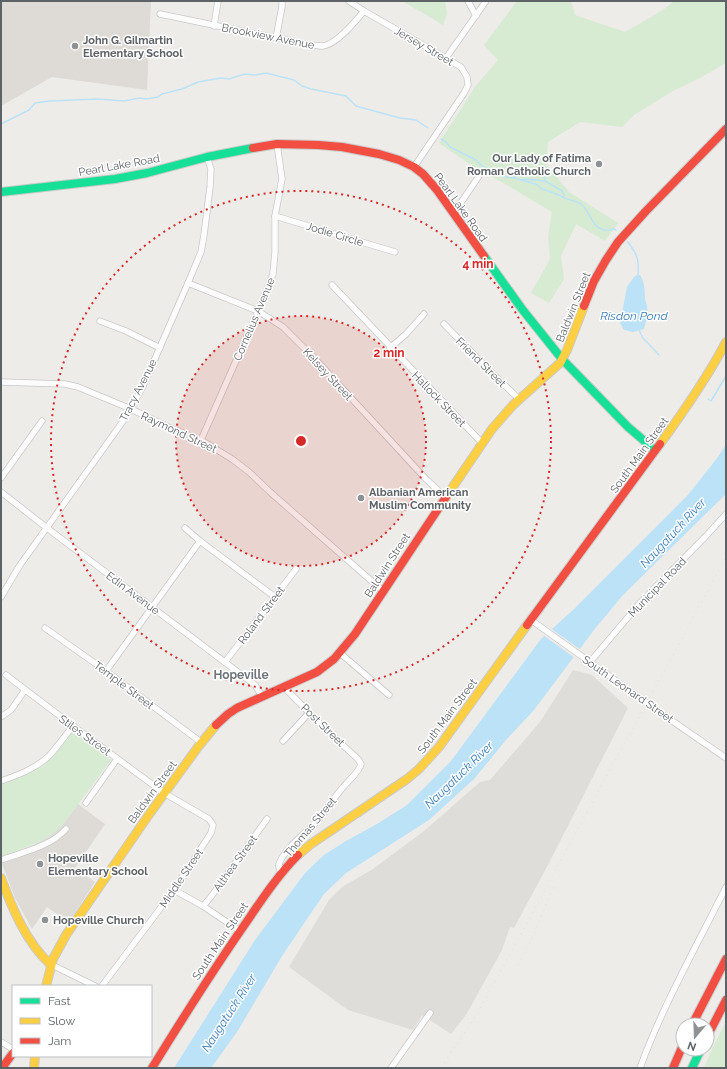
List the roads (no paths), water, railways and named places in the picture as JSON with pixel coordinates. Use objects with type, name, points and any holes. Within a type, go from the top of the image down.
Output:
[{"type":"main road","name":"Baldwin Street","points":[[46,985],[50,964],[56,950],[136,832],[215,726],[237,708],[317,672],[331,662],[340,653],[355,634],[482,443],[501,418],[551,372],[562,359],[567,350],[594,281],[614,247],[637,220],[726,129]]},
{"type":"main road","name":"Pearl Lake Road","points":[[1,192],[115,179],[147,173],[206,157],[277,144],[342,147],[379,154],[399,160],[414,167],[423,174],[453,212],[522,309],[562,359],[628,428],[656,450]]},
{"type":"main road","name":"South Main Street","points":[[152,1068],[192,1003],[240,931],[282,872],[311,844],[402,783],[426,762],[451,732],[656,450],[701,386],[726,342]]},
{"type":"main road","points":[[1,878],[13,911],[20,924],[43,958],[50,964]]},
{"type":"main road","points":[[696,1017],[726,960]]},
{"type":"main road","points":[[715,1021],[726,1000]]},
{"type":"main road","points":[[2,1068],[12,1054]]},
{"type":"main road","points":[[34,1068],[36,1057]]},
{"type":"main road","points":[[673,1068],[678,1057]]},
{"type":"main road","points":[[692,1068],[697,1057]]},
{"type":"street","points":[[214,26],[218,1]]},
{"type":"street","points":[[276,38],[282,1]]},
{"type":"street","name":"Jersey Street","points":[[349,1],[461,67],[467,77],[468,85],[414,167]]},
{"type":"street","points":[[468,1],[476,16]]},
{"type":"street","points":[[446,58],[486,1]]},
{"type":"street","name":"Brookview Avenue","points":[[160,14],[310,45],[324,46],[335,40],[348,29],[364,11]]},
{"type":"street","name":"Cornelius Avenue","points":[[201,440],[273,274],[276,216],[282,179],[277,144]]},
{"type":"street","name":"Tracy Avenue","points":[[1,597],[20,565],[131,409],[143,386],[201,252],[211,169],[206,157]]},
{"type":"street","points":[[453,212],[479,176]]},
{"type":"street","name":"Jodie Circle","points":[[276,216],[395,252]]},
{"type":"street","name":"Kelsey Street","points":[[188,283],[258,311],[283,327],[426,479],[446,497]]},
{"type":"street","name":"Hallock Street","points":[[332,285],[390,348],[482,443]]},
{"type":"street","points":[[390,348],[406,334],[424,314]]},
{"type":"street","points":[[100,321],[126,331],[160,348]]},
{"type":"street","name":"Friend Street","points":[[444,324],[519,400]]},
{"type":"street","name":"Raymond Street","points":[[1,382],[65,384],[78,387],[201,440],[232,459],[249,472],[383,591]]},
{"type":"street","points":[[1,478],[42,421]]},
{"type":"street","name":"Edin Avenue","points":[[1,492],[255,685],[262,696]]},
{"type":"street","name":"Municipal Road","points":[[590,662],[640,603],[726,514]]},
{"type":"street","points":[[185,528],[275,597]]},
{"type":"street","points":[[106,671],[200,541]]},
{"type":"street","name":"Roland Street","points":[[225,662],[296,569]]},
{"type":"street","name":"South Leonard Street","points":[[531,620],[726,758]]},
{"type":"street","name":"Temple Street","points":[[45,628],[106,671],[202,743]]},
{"type":"street","points":[[340,653],[389,695]]},
{"type":"street","name":"Stiles Street","points":[[6,675],[117,759],[164,793],[209,819],[213,825]]},
{"type":"street","name":"Post Street","points":[[284,687],[358,759],[360,764]]},
{"type":"street","points":[[1,717],[11,710],[25,690]]},
{"type":"street","points":[[283,741],[309,712]]},
{"type":"street","points":[[1,781],[36,766],[49,756],[73,726]]},
{"type":"street","points":[[86,803],[117,759]]},
{"type":"street","name":"Thomas Street","points":[[282,872],[279,869],[279,865],[287,852],[320,819],[343,787],[359,769],[360,764]]},
{"type":"street","name":"Althea Street","points":[[203,906],[267,819]]},
{"type":"street","name":"Middle Street","points":[[103,985],[174,890],[211,833],[213,825]]},
{"type":"street","points":[[1,860],[45,844],[60,835],[66,829]]},
{"type":"street","points":[[640,1068],[667,1004],[726,887]]},
{"type":"street","points":[[174,890],[203,906],[240,931]]},
{"type":"street","points":[[50,964],[93,985]]},
{"type":"street","points":[[392,1068],[430,1013]]},
{"type":"street","points":[[1,1042],[12,1049]]},
{"type":"water","name":"Risdon Pond","points":[[640,275],[643,280],[647,315],[644,329],[633,332],[624,330],[620,323],[627,287],[635,276]]},
{"type":"water","name":"Naugatuck River","points":[[726,444],[726,494],[623,595],[594,630],[534,710],[506,740],[474,779],[429,820],[346,873],[324,894],[282,956],[237,1032],[211,1068],[174,1068],[255,940],[305,873],[324,855],[407,805],[451,761],[541,639],[574,609],[687,496],[718,457]]},
{"type":"waterway","points":[[1,124],[29,110],[35,103],[97,99],[124,101],[140,98],[146,99],[158,97],[162,94],[182,89],[198,82],[221,78],[229,79],[245,74],[255,75],[266,73],[294,80],[302,86],[311,89],[346,96],[356,106],[400,118],[416,120],[428,128]]},
{"type":"waterway","points":[[441,139],[450,147],[476,160],[482,166],[506,177],[514,178],[523,168],[543,172],[545,181],[562,191],[564,195],[563,197],[581,204],[597,226],[601,229],[616,230]]},
{"type":"waterway","points":[[514,178],[536,184],[542,189],[563,197]]},
{"type":"waterway","points":[[521,180],[545,181]]},
{"type":"waterway","points":[[628,242],[637,258],[639,277]]},
{"type":"waterway","points":[[639,330],[643,338],[659,355]]},
{"type":"waterway","points":[[708,399],[711,401],[726,376]]},
{"type":"railway","points":[[441,1068],[479,1011],[726,557]]},
{"type":"railway","points":[[518,965],[534,934],[553,887]]},
{"type":"place","name":"John G. Gilmartin Elementary School","points":[[75,46]]},
{"type":"place","name":"Our Lady of Fatima Roman Catholic Church","points":[[599,164]]},
{"type":"place","name":"Albanian American Muslim Community","points":[[361,498]]},
{"type":"place","name":"Hopeville Elementary School","points":[[40,864]]},
{"type":"place","name":"Hopeville Church","points":[[45,920]]},
{"type":"district","name":"Hopeville","points":[[241,675]]}]
